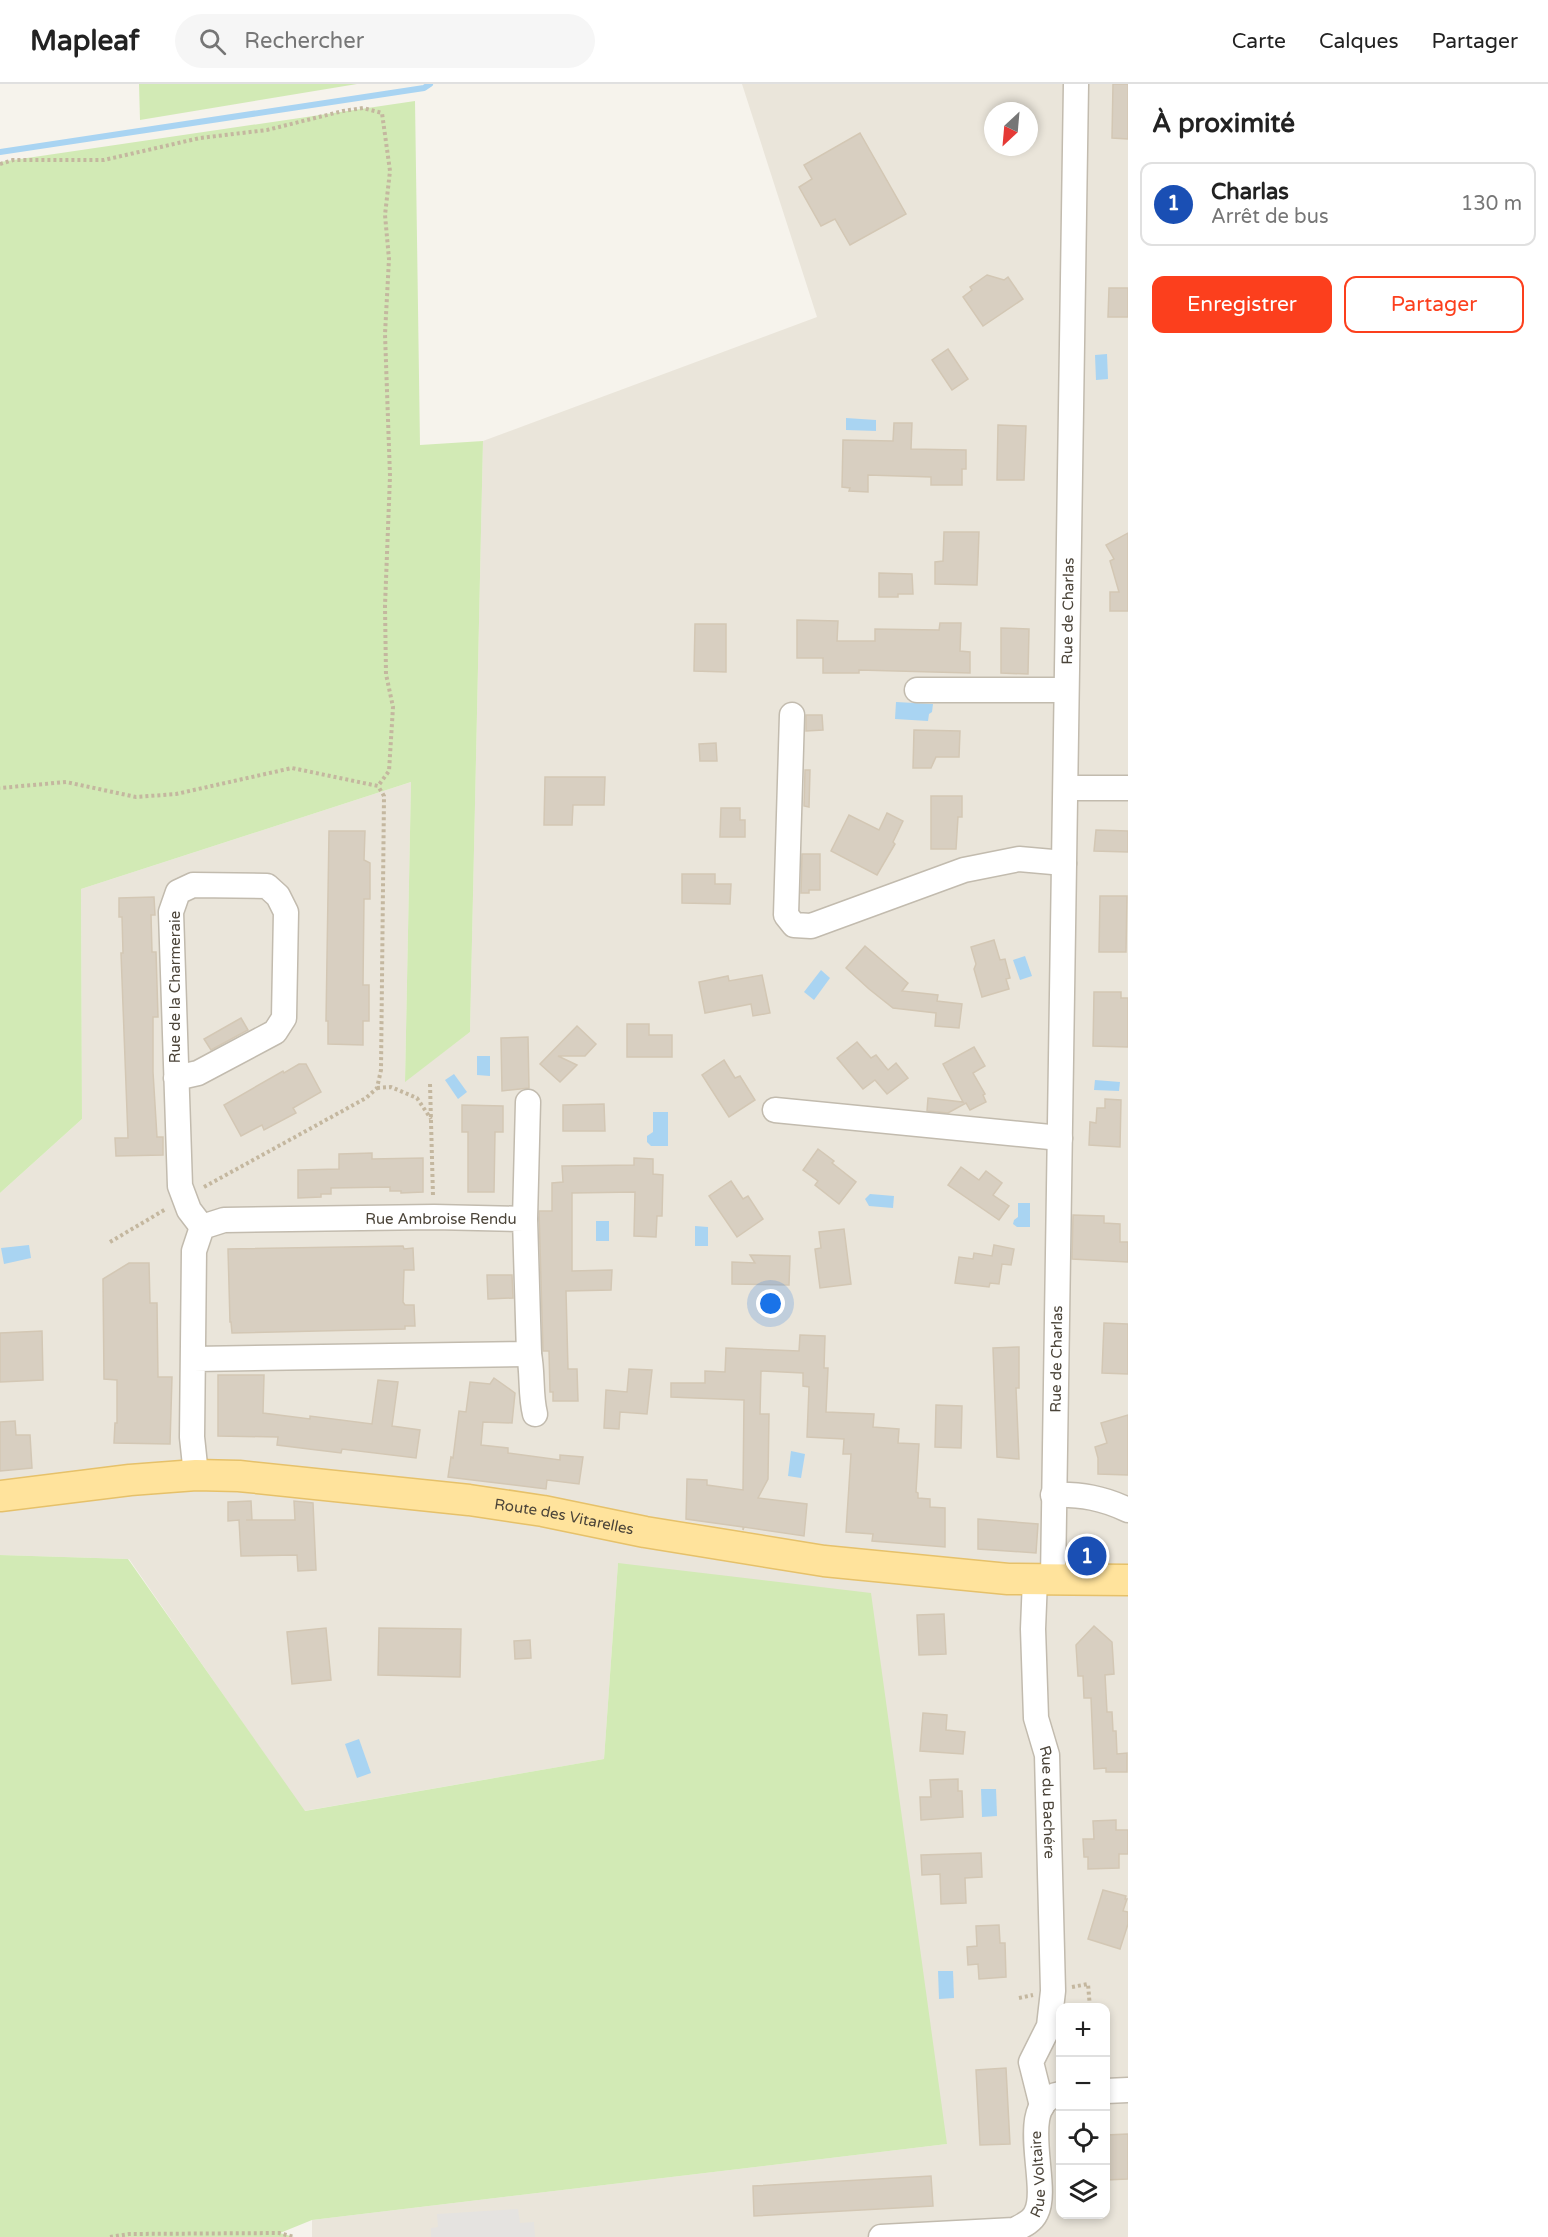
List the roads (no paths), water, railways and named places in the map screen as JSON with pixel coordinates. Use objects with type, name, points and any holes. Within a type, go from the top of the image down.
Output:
[{"type":"main road","name":"Route des Vitarelles","points":[[0,1496],[196,1474],[239,1476],[469,1500],[543,1511],[590,1522],[824,1562],[1008,1579],[1128,1580]]},
{"type":"street","name":"Rue de Charlas","points":[[1044,1579],[1053,1495],[1076,84]]},
{"type":"street","points":[[917,690],[1066,690]]},
{"type":"street","points":[[792,716],[786,915],[794,925],[812,926],[964,870],[1019,859],[1064,864]]},
{"type":"street","points":[[1066,788],[1128,788]]},
{"type":"street","name":"Rue de la Charmeraie","points":[[176,1078],[198,1073],[275,1032],[284,1018],[286,912],[278,896],[267,886],[194,885],[178,892],[171,912],[176,1078],[180,1186],[189,1210],[202,1227]]},
{"type":"street","points":[[525,1219],[528,1102]]},
{"type":"street","points":[[775,1110],[1060,1138]]},
{"type":"street","name":"Rue Ambroise Rendu","points":[[202,1227],[224,1220],[434,1217],[525,1219],[529,1354],[535,1413]]},
{"type":"street","points":[[196,1474],[192,1437],[194,1251],[202,1227]]},
{"type":"street","points":[[194,1359],[529,1354]]},
{"type":"street","points":[[1053,1495],[1077,1494],[1094,1497],[1128,1510]]},
{"type":"street","name":"Rue du Bachére","points":[[1044,1579],[1033,1629],[1036,1718],[1047,1755],[1053,1991],[1049,2026],[1032,2062],[1051,2100]]},
{"type":"street","points":[[1110,2091],[1128,2090]]},
{"type":"street","name":"Rue Voltaire","points":[[881,2237],[1014,2230],[1026,2224],[1036,2214],[1040,2198],[1036,2118],[1051,2100]]},
{"type":"water","points":[[1107,354],[1108,379],[1096,380],[1095,355]]},
{"type":"water","points":[[846,418],[876,420],[876,431],[846,430]]},
{"type":"water","points":[[896,702],[933,704],[932,712],[929,714],[928,721],[895,719]]},
{"type":"water","points":[[1025,956],[1032,976],[1020,980],[1013,960]]},
{"type":"water","points":[[821,970],[830,978],[814,1000],[804,992]]},
{"type":"water","points":[[477,1056],[490,1056],[490,1076],[477,1075]]},
{"type":"water","points":[[454,1074],[467,1092],[458,1099],[445,1080]]},
{"type":"water","points":[[1095,1080],[1120,1082],[1119,1091],[1094,1090]]},
{"type":"water","points":[[653,1112],[668,1112],[668,1146],[651,1146],[647,1142],[647,1136],[653,1132]]},
{"type":"water","points":[[870,1194],[894,1196],[893,1208],[869,1206],[865,1199]]},
{"type":"water","points":[[1018,1203],[1030,1203],[1030,1227],[1017,1227],[1013,1224],[1018,1217]]},
{"type":"water","points":[[596,1221],[609,1221],[609,1241],[596,1241]]},
{"type":"water","points":[[695,1226],[708,1227],[708,1246],[695,1246]]},
{"type":"water","points":[[29,1245],[31,1258],[4,1264],[1,1248]]},
{"type":"water","points":[[791,1451],[805,1454],[801,1478],[788,1476]]},
{"type":"water","points":[[359,1739],[371,1773],[357,1778],[345,1744]]},
{"type":"water","points":[[981,1789],[996,1789],[997,1816],[982,1817]]},
{"type":"water","points":[[938,1971],[953,1971],[954,1998],[939,1999]]},
{"type":"waterway","points":[[0,152],[424,88],[430,84]]},
{"type":"place","name":"Charlas","points":[[1087,1556]]}]
